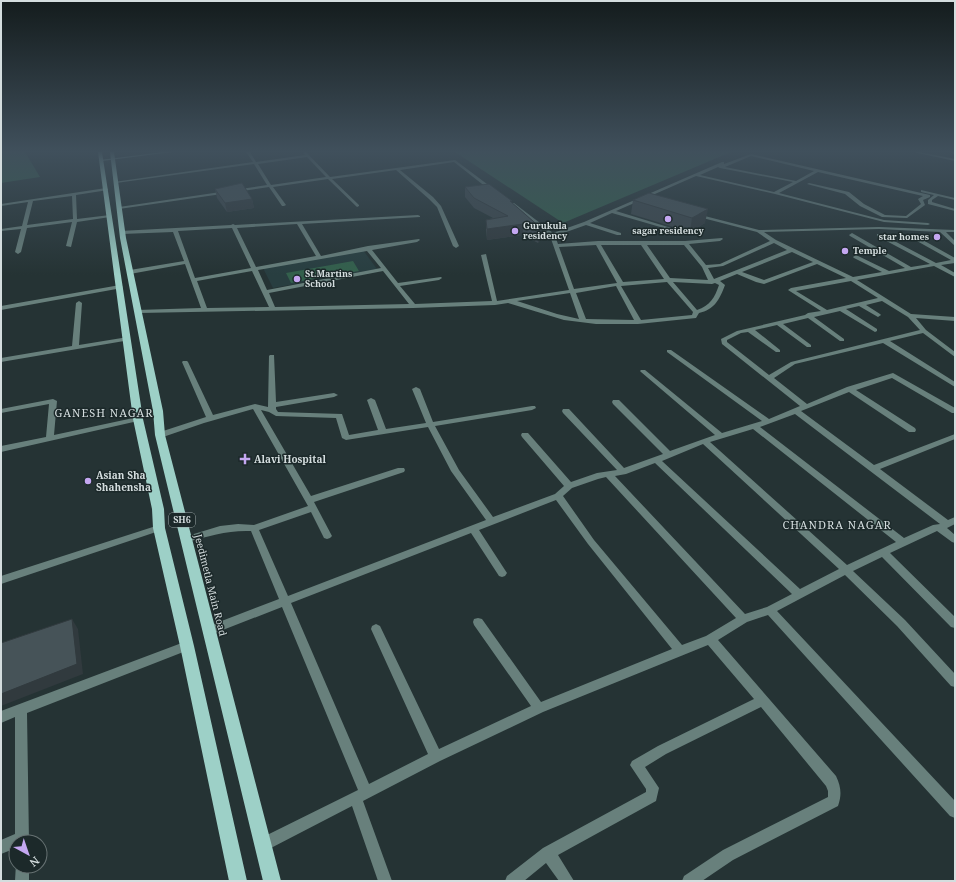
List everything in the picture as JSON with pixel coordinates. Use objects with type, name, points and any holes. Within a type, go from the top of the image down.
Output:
[{"type":"main road","name":"Jeedimetla Main Road","points":[[108,193],[122,232],[158,411],[160,435],[264,844],[272,881]]},
{"type":"main road","name":"Jeedimetla Main Road","points":[[116,193],[115,263],[128,339],[138,419],[158,509],[159,528],[187,646],[238,881]]},
{"type":"main road","points":[[115,263],[129,267]]},
{"type":"street","points":[[1,205],[79,193]]},
{"type":"street","points":[[1,230],[75,221],[115,212],[227,193]]},
{"type":"street","points":[[275,193],[284,205]]},
{"type":"street","points":[[344,193],[357,206]]},
{"type":"street","points":[[425,193],[439,207],[456,246]]},
{"type":"street","points":[[552,234],[586,223],[655,193]]},
{"type":"street","points":[[776,193],[884,221],[955,226]]},
{"type":"street","points":[[847,193],[862,205],[884,216],[907,217],[923,204],[920,199],[928,196],[915,193]]},
{"type":"street","points":[[933,193],[955,199]]},
{"type":"street","points":[[69,246],[75,221],[74,194]]},
{"type":"street","points":[[937,194],[929,201],[930,203],[955,210]]},
{"type":"street","points":[[642,199],[650,201]]},
{"type":"street","points":[[18,252],[31,201]]},
{"type":"street","points":[[510,202],[552,234],[570,290],[583,321]]},
{"type":"street","points":[[613,212],[679,232]]},
{"type":"street","points":[[693,214],[759,231],[879,228],[955,231]]},
{"type":"street","points":[[122,232],[418,216]]},
{"type":"street","points":[[298,222],[319,257]]},
{"type":"street","points":[[586,223],[619,234]]},
{"type":"street","points":[[233,225],[272,308]]},
{"type":"street","points":[[175,230],[204,309]]},
{"type":"street","points":[[942,230],[955,244]]},
{"type":"street","points":[[759,231],[774,242],[852,279],[910,316],[924,330],[955,354]]},
{"type":"street","points":[[852,235],[910,269]]},
{"type":"street","points":[[879,235],[955,275]]},
{"type":"street","points":[[910,235],[955,261]]},
{"type":"street","points":[[556,246],[598,243],[685,243],[720,239]]},
{"type":"street","points":[[194,280],[417,240]]},
{"type":"street","points":[[705,267],[721,265],[774,242]]},
{"type":"street","points":[[598,243],[638,321]]},
{"type":"street","points":[[643,243],[668,280],[696,312]]},
{"type":"street","points":[[685,243],[705,267],[714,282]]},
{"type":"street","points":[[368,248],[412,306]]},
{"type":"street","points":[[714,282],[791,250]]},
{"type":"street","points":[[484,255],[495,302]]},
{"type":"street","points":[[856,256],[888,273]]},
{"type":"street","points":[[825,311],[791,290],[955,261]]},
{"type":"street","points":[[129,267],[186,262]]},
{"type":"street","points":[[737,272],[764,282],[818,262]]},
{"type":"street","points":[[265,292],[384,269]]},
{"type":"street","points":[[396,284],[440,278]]},
{"type":"street","points":[[139,311],[412,306],[495,302],[570,290],[668,280],[714,282],[722,285],[718,296],[710,307],[705,311],[696,312]]},
{"type":"street","points":[[1,308],[120,287]]},
{"type":"street","points":[[806,407],[724,343],[723,340],[726,337],[808,315],[883,299]]},
{"type":"street","points":[[506,300],[583,321],[638,321],[694,317],[696,312]]},
{"type":"street","points":[[75,348],[79,303]]},
{"type":"street","points":[[860,304],[878,315]]},
{"type":"street","points":[[840,308],[875,330]]},
{"type":"street","points":[[808,315],[842,340]]},
{"type":"street","points":[[910,316],[955,319]]},
{"type":"street","points":[[778,323],[809,346]]},
{"type":"street","points":[[750,330],[778,351]]},
{"type":"street","points":[[769,378],[793,363],[886,342],[924,330]]},
{"type":"street","points":[[1,360],[128,339]]},
{"type":"street","points":[[886,342],[955,384]]},
{"type":"street","points":[[668,351],[768,422]]},
{"type":"street","points":[[272,356],[272,407],[276,414],[339,416],[346,438],[532,408]]},
{"type":"street","points":[[186,362],[210,418]]},
{"type":"street","points":[[643,371],[720,435]]},
{"type":"street","points":[[210,630],[286,599],[558,496],[569,486],[597,476],[623,472],[720,435],[768,422],[850,389],[893,375],[955,411]]},
{"type":"street","points":[[416,389],[431,425],[455,471],[491,521]]},
{"type":"street","points":[[850,389],[912,430]]},
{"type":"street","points":[[160,435],[210,418],[255,406],[272,407],[334,395]]},
{"type":"street","points":[[371,400],[383,433]]},
{"type":"street","points":[[1,411],[53,401],[50,439]]},
{"type":"street","points":[[616,402],[668,455]]},
{"type":"street","points":[[255,406],[311,504],[327,536]]},
{"type":"street","points":[[566,411],[623,472]]},
{"type":"street","points":[[796,411],[948,524],[955,540]]},
{"type":"street","points":[[1,449],[138,419]]},
{"type":"street","points":[[754,426],[903,544]]},
{"type":"street","points":[[525,435],[569,486]]},
{"type":"street","points":[[873,469],[955,436]]},
{"type":"street","points":[[704,441],[846,570],[900,622],[955,682]]},
{"type":"street","points":[[656,460],[800,595]]},
{"type":"street","points":[[187,538],[220,529],[238,527],[254,528],[311,504],[402,470]]},
{"type":"street","points":[[609,475],[743,619]]},
{"type":"street","points":[[558,496],[591,542],[679,650]]},
{"type":"street","points":[[264,844],[436,757],[539,708],[710,638],[743,619],[770,610],[883,552],[903,544],[936,527],[948,524]]},
{"type":"street","points":[[1,580],[159,528]]},
{"type":"street","points":[[254,528],[286,599],[361,796],[385,881]]},
{"type":"street","points":[[473,528],[502,573]]},
{"type":"street","points":[[883,552],[955,624]]},
{"type":"street","points":[[770,610],[955,812]]},
{"type":"street","points":[[478,622],[539,708]]},
{"type":"street","points":[[376,629],[436,757]]},
{"type":"street","points":[[689,881],[728,855],[832,801],[835,795],[834,787],[831,781],[710,638]]},
{"type":"street","points":[[1,717],[187,646]]},
{"type":"street","points":[[512,881],[548,853],[651,796],[653,788],[636,765],[662,750],[763,700]]},
{"type":"street","points":[[21,710],[22,834]]},
{"type":"street","points":[[548,853],[567,881]]},
{"type":"shaded area","name":"St.Martins School","points":[[363,250],[377,269],[273,288],[263,268]]},
{"type":"green space","points":[[518,193],[634,193],[563,223]]},
{"type":"green space","points":[[353,261],[359,271],[291,283],[286,273]]},
{"type":"building","points":[[218,193],[248,193],[252,199],[225,203]]},
{"type":"building","points":[[470,193],[501,193],[541,228],[539,232],[523,224],[487,229],[486,220],[508,216],[474,198]]},
{"type":"building","points":[[650,193],[708,209],[692,218],[633,200]]},
{"type":"building","points":[[72,619],[77,664],[1,694],[1,643]]},
{"type":"place","name":"sagar residency","points":[[668,219]]},
{"type":"place","name":"Gurukula residency","points":[[515,231]]},
{"type":"place","name":"star homes","points":[[937,237]]},
{"type":"place","name":"Temple","points":[[845,251]]},
{"type":"place","name":"St.Martins School","points":[[297,279]]},
{"type":"place","name":"Alavi Hospital","points":[[245,459]]},
{"type":"place","name":"Asian Sha Shahensha","points":[[88,481]]},
{"type":"district","name":"GANESH NAGAR","points":[[104,413]]},
{"type":"district","name":"CHANDRA NAGAR","points":[[837,525]]}]
